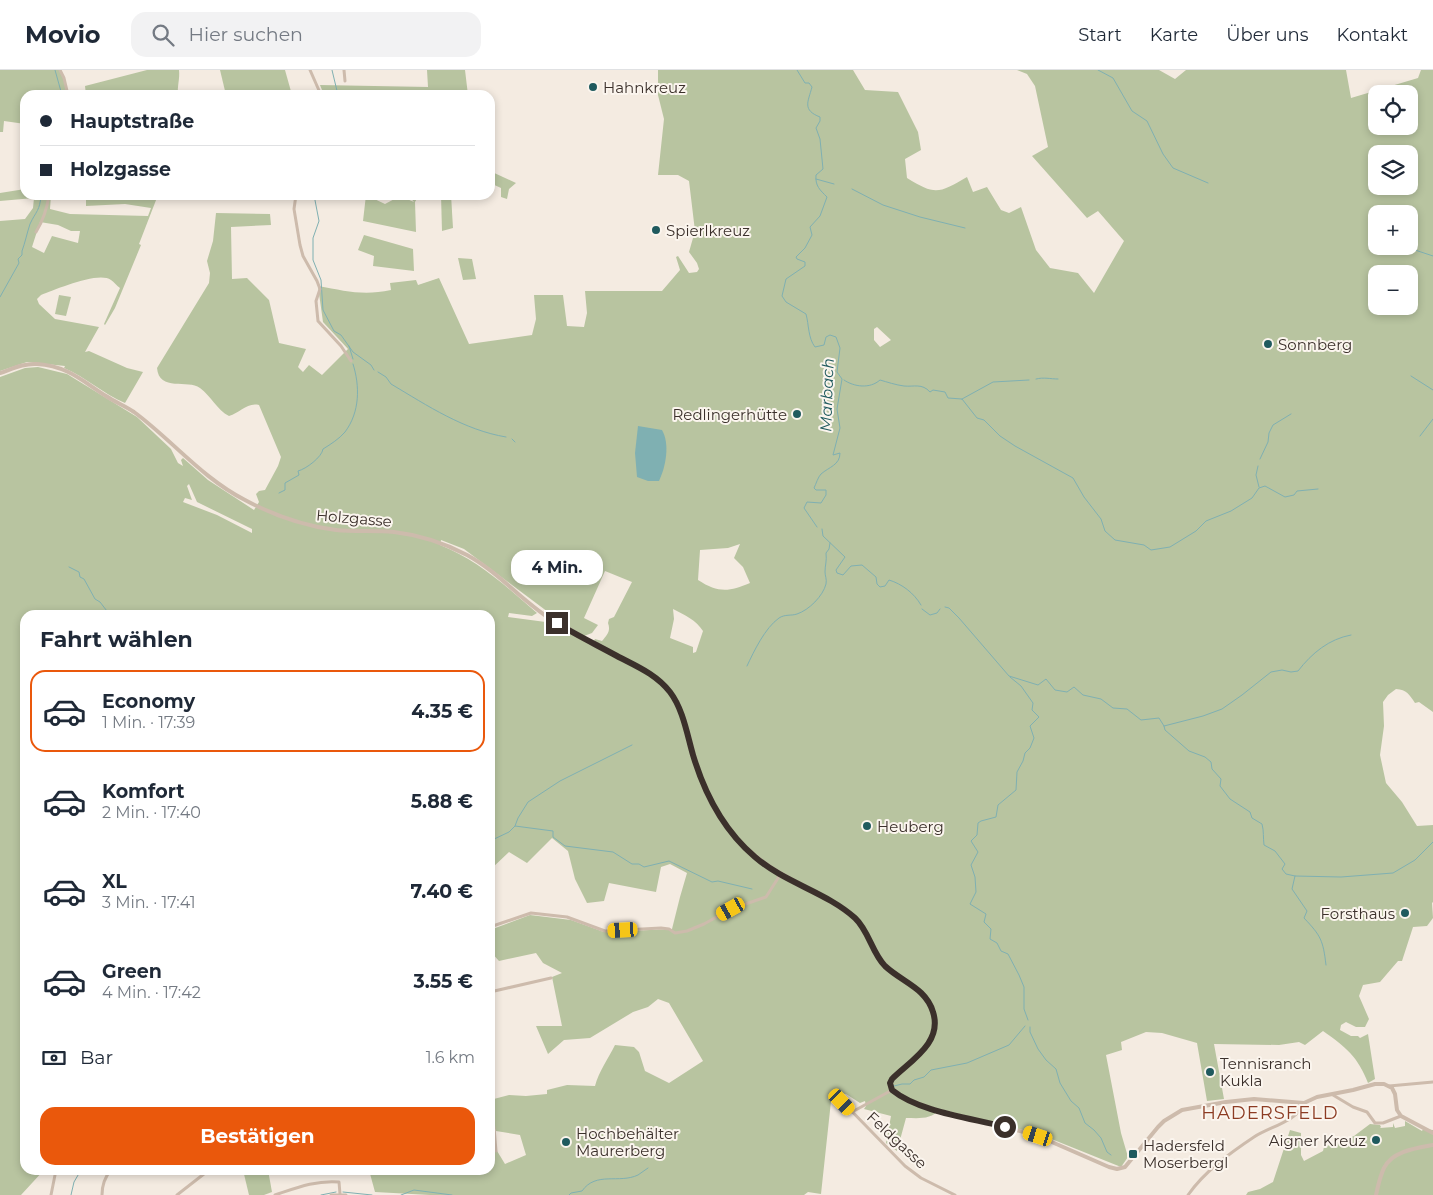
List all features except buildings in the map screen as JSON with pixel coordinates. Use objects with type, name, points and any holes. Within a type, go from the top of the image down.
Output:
[{"type":"street","points":[[60,70],[67,90]]},
{"type":"street","points":[[310,70],[319,90]]},
{"type":"street","points":[[344,70],[345,81]]},
{"type":"street","points":[[36,232],[44,220],[49,200]]},
{"type":"street","points":[[295,200],[294,209],[298,217],[303,256],[320,289],[316,301],[318,321],[351,360]]},
{"type":"street","name":"Holzgasse","points":[[0,373],[32,364],[72,372],[104,395],[132,410],[218,484],[267,511],[319,527],[337,530],[392,532],[419,536],[443,544],[464,554],[495,574],[547,617],[648,672],[663,684],[675,700],[685,725],[702,782],[722,822],[756,858],[780,875],[843,909],[856,920],[868,937],[879,959],[892,972],[916,988],[932,1008],[935,1022],[933,1035],[923,1051],[892,1079],[890,1083],[892,1090]]},
{"type":"street","points":[[495,925],[531,913],[567,917],[604,931],[661,928],[669,929],[675,933],[681,932],[704,924],[731,909],[766,897],[780,875]]},
{"type":"street","points":[[495,991],[551,978]]},
{"type":"street","points":[[892,1090],[905,1098],[938,1111],[1038,1136],[1117,1169],[1125,1167],[1164,1121],[1182,1110],[1226,1102],[1254,1100],[1304,1103],[1375,1084],[1389,1086],[1433,1082]]},
{"type":"street","points":[[1389,1086],[1394,1090],[1397,1110],[1401,1116],[1432,1133]]},
{"type":"street","name":"Feldgasse","points":[[852,1112],[892,1090]]},
{"type":"street","name":"Feldgasse","points":[[834,1093],[905,1166],[921,1178],[955,1195]]},
{"type":"street","points":[[1333,1095],[1353,1107],[1367,1112],[1375,1123],[1383,1123],[1401,1116]]},
{"type":"street","points":[[1188,1195],[1204,1175],[1227,1156],[1263,1131],[1294,1116],[1302,1109],[1304,1103]]},
{"type":"street","points":[[495,1140],[496,1151]]},
{"type":"street","points":[[1376,1195],[1384,1167],[1389,1160],[1407,1151],[1433,1145]]},
{"type":"street","points":[[51,1195],[55,1175]]},
{"type":"street","points":[[102,1195],[102,1186],[106,1175]]},
{"type":"street","points":[[177,1195],[203,1175]]},
{"type":"street","points":[[275,1195],[302,1186],[333,1181],[339,1182],[340,1194]]},
{"type":"street","points":[[331,1195],[346,1195]]},
{"type":"green space","points":[[0,70],[61,70],[67,90],[20,90],[20,123],[4,121],[3,132],[0,132]]},
{"type":"green space","points":[[147,70],[179,70],[178,90],[85,90],[85,86]]},
{"type":"green space","points":[[220,70],[285,70],[291,90],[225,90]]},
{"type":"green space","points":[[427,70],[465,70],[467,90],[322,90],[320,85],[428,87]]},
{"type":"green space","points":[[658,70],[853,70],[865,90],[898,92],[918,132],[921,150],[905,159],[907,178],[925,188],[937,190],[967,177],[973,192],[987,187],[1001,210],[1009,213],[1021,207],[1036,250],[1050,268],[1078,273],[1094,293],[1124,241],[1098,211],[1087,218],[1032,156],[1048,147],[1035,86],[1027,74],[1017,70],[1159,70],[1175,79],[1186,70],[1346,70],[1351,98],[1368,93],[1368,135],[1418,135],[1418,85],[1395,85],[1418,78],[1421,70],[1433,70],[1433,712],[1419,702],[1415,703],[1403,690],[1396,689],[1388,695],[1383,702],[1384,726],[1380,755],[1386,783],[1402,802],[1417,826],[1433,825],[1433,918],[1427,926],[1413,927],[1402,961],[1398,961],[1380,982],[1363,985],[1359,996],[1369,1019],[1365,1027],[1356,1027],[1346,1022],[1341,1025],[1340,1030],[1351,1036],[1358,1036],[1360,1038],[1368,1034],[1375,1079],[1368,1083],[1360,1066],[1350,1053],[1323,1031],[1305,1045],[1299,1042],[1279,1045],[1214,1044],[1224,1099],[1207,1101],[1197,1043],[1162,1033],[1146,1032],[1121,1042],[1122,1050],[1106,1055],[1121,1133],[1128,1157],[1121,1167],[1039,1134],[940,1109],[929,1117],[906,1118],[897,1151],[886,1143],[891,1116],[864,1109],[866,1106],[865,1101],[860,1103],[846,1094],[832,1092],[821,1194],[808,1192],[804,1195],[430,1195],[375,1192],[370,1175],[495,1175],[495,1148],[505,1164],[526,1155],[520,1135],[496,1131],[495,1099],[509,1095],[547,1094],[547,1090],[567,1085],[595,1086],[601,1070],[615,1045],[634,1047],[639,1052],[645,1071],[669,1083],[703,1061],[669,1003],[658,999],[648,1007],[633,1012],[590,1038],[564,1040],[548,1054],[536,1026],[562,1026],[552,977],[562,973],[543,963],[536,953],[499,961],[495,957],[495,928],[530,915],[571,920],[604,932],[672,929],[687,873],[670,864],[661,867],[656,892],[609,883],[604,901],[587,903],[575,879],[568,851],[552,838],[527,863],[509,852],[495,865],[495,610],[20,610],[20,1175],[39,1175],[21,1195],[0,1195],[0,377],[25,368],[38,367],[67,374],[137,417],[171,449],[178,463],[183,466],[181,460],[183,458],[208,480],[254,510],[259,502],[256,494],[259,491],[265,490],[281,457],[259,405],[247,406],[229,416],[200,388],[188,384],[168,383],[159,375],[157,368],[209,283],[210,273],[207,261],[213,241],[216,213],[270,214],[271,225],[231,227],[232,279],[247,278],[269,300],[279,343],[306,349],[298,367],[303,372],[309,365],[322,375],[348,349],[323,322],[318,286],[372,293],[391,290],[390,283],[416,280],[418,285],[439,278],[469,344],[532,335],[536,319],[534,295],[563,295],[567,326],[584,327],[587,313],[585,291],[662,291],[680,270],[676,257],[678,256],[689,273],[697,272],[699,269],[697,263],[689,252],[695,231],[689,181],[678,175],[658,175],[664,119],[658,95]],"holes":[[[877,327],[891,340],[880,347],[874,340],[874,329]],[[189,484],[197,502],[252,529],[252,533],[217,515],[183,502],[185,498],[192,500],[187,486]],[[441,540],[464,549],[560,621],[584,636],[592,633],[598,625],[584,618],[605,571],[632,582],[614,617],[609,619],[607,635],[602,641],[595,639],[594,641],[602,646],[570,633],[553,623],[508,617],[509,613],[532,616],[537,613],[492,575],[467,558],[440,545]],[[740,544],[734,558],[743,567],[750,583],[724,590],[712,587],[698,580],[700,550],[728,548]],[[673,609],[694,621],[703,631],[696,652],[693,653],[693,647],[670,638],[674,619]]]},
{"type":"green space","points":[[495,173],[516,183],[509,189],[507,199],[501,197],[501,188],[495,185]]},
{"type":"green space","points":[[20,190],[20,199],[0,201],[0,193]]},
{"type":"green space","points":[[34,200],[51,200],[50,209],[70,214],[148,216],[151,208],[125,204],[86,206],[86,200],[156,200],[139,244],[141,245],[115,308],[105,325],[120,288],[111,280],[105,278],[87,279],[41,295],[37,299],[39,304],[55,319],[99,327],[85,352],[89,351],[127,368],[143,372],[125,403],[64,368],[65,366],[27,362],[0,371],[0,221],[25,219],[33,208]],"holes":[[[40,222],[58,225],[71,231],[80,231],[78,243],[52,236],[44,253],[32,247]]]},
{"type":"green space","points":[[365,200],[377,200],[385,204],[392,200],[409,200],[414,202],[412,200],[416,200],[416,232],[363,221]]},
{"type":"green space","points":[[441,200],[451,200],[453,228],[442,231]]},
{"type":"green space","points":[[364,235],[413,249],[414,271],[373,266],[374,256],[358,250]]},
{"type":"green space","points":[[458,258],[472,259],[476,279],[463,280]]},
{"type":"green space","points":[[59,295],[71,297],[66,316],[55,314]]},
{"type":"green space","points":[[1405,1121],[1422,1131],[1423,1129],[1433,1130],[1433,1195],[1246,1195],[1248,1192],[1260,1189],[1273,1182],[1290,1130],[1301,1133],[1301,1155],[1304,1161],[1323,1151],[1324,1147],[1354,1136],[1370,1124],[1380,1125],[1380,1128],[1393,1127],[1393,1123],[1395,1128],[1405,1126]]},
{"type":"green space","points":[[244,1175],[269,1175],[272,1192],[264,1195],[249,1195]]},
{"type":"water","points":[[638,426],[662,430],[666,442],[666,455],[664,469],[659,481],[648,481],[637,477],[635,453]]},
{"type":"waterway","points":[[55,70],[61,90]]},
{"type":"waterway","points":[[332,70],[337,90]]},
{"type":"waterway","name":"Marbach","points":[[797,70],[805,83],[809,83],[812,87],[808,105],[811,111],[820,117],[816,128],[820,139],[823,169],[816,175],[816,182],[827,197],[820,216],[810,227],[812,235],[805,248],[796,257],[805,262],[805,266],[786,279],[782,296],[786,302],[806,314],[810,336],[815,347],[824,345],[826,337],[830,335],[836,337],[840,348],[837,372],[842,379],[837,409],[840,428],[833,455],[840,453],[840,457],[836,463],[820,475],[814,488],[816,490],[826,490],[826,495],[821,503],[807,502],[804,508],[817,527]]},
{"type":"waterway","points":[[1098,70],[1113,78],[1132,111],[1147,121],[1163,154],[1173,168],[1208,183]]},
{"type":"waterway","points":[[816,179],[834,184]]},
{"type":"waterway","points":[[852,189],[883,205],[920,217],[965,228]]},
{"type":"waterway","points":[[0,297],[19,263],[18,259],[22,255],[29,227],[39,208],[40,200]]},
{"type":"waterway","points":[[315,200],[319,221],[313,238],[313,260],[321,280],[323,310],[334,331],[341,335],[353,352],[371,365],[374,370]]},
{"type":"waterway","points":[[1418,251],[1433,256]]},
{"type":"waterway","points":[[349,346],[353,359]]},
{"type":"waterway","points":[[279,493],[285,490],[285,483],[299,475],[298,471],[320,456],[323,449],[340,437],[350,424],[354,416],[358,390],[353,364]]},
{"type":"waterway","points":[[378,372],[386,377],[391,384],[447,416],[476,429],[506,437]]},
{"type":"waterway","points":[[1411,376],[1433,390]]},
{"type":"waterway","points":[[1036,379],[1058,379]]},
{"type":"waterway","points":[[844,380],[862,386],[872,385],[880,380],[901,386],[921,386],[930,392],[933,390],[945,392],[948,398],[962,399],[977,418],[984,420],[1000,436],[1073,478],[1084,497],[1101,519],[1105,531],[1115,540],[1144,545],[1151,550],[1170,547],[1196,531],[1206,521],[1231,511],[1252,498],[1259,488],[1265,486],[1285,497],[1294,495],[1297,491],[1318,489]]},
{"type":"waterway","points":[[962,399],[993,382],[1029,380]]},
{"type":"waterway","points":[[1260,459],[1273,425],[1291,414]]},
{"type":"waterway","points":[[1420,436],[1433,419]]},
{"type":"waterway","points":[[512,439],[515,442]]},
{"type":"waterway","points":[[1258,466],[1256,475],[1259,487]]},
{"type":"waterway","name":"Marbach","points":[[822,529],[823,536],[845,557],[836,570],[837,573],[843,575],[851,566],[862,565],[876,577],[877,584],[880,587],[885,586],[889,580],[894,582],[911,593],[921,605]]},
{"type":"waterway","points":[[747,666],[760,640],[774,622],[781,617],[797,614],[806,609],[822,593],[826,584],[826,553],[830,543]]},
{"type":"waterway","points":[[69,567],[79,572],[80,577],[84,579],[95,599],[106,610]]},
{"type":"waterway","name":"Marbach","points":[[945,607],[949,608],[959,618],[1009,676],[1038,685],[1046,679],[1055,690],[1067,692],[1074,687],[1083,695],[1101,699],[1113,708],[1127,709],[1141,720],[1159,718],[1165,730],[1189,751],[1205,757],[1211,762],[1212,769],[1221,779],[1220,786],[1230,799],[1250,812],[1252,818],[1262,824],[1264,845],[1275,851],[1285,864],[1282,869],[1286,874],[1295,876],[1341,877],[1393,873],[1415,860],[1433,842]]},
{"type":"waterway","name":"Marbach","points":[[922,609],[930,615],[937,613],[940,609]]},
{"type":"waterway","points":[[1164,726],[1222,709],[1271,672],[1282,670],[1298,671],[1309,658],[1328,643],[1351,635]]},
{"type":"waterway","points":[[1010,677],[1021,686],[1033,703],[1032,710],[1039,717],[1030,726],[1034,738],[1017,772],[1016,790],[998,805],[996,817],[978,823],[977,835],[971,841],[978,852],[971,865],[975,877],[976,892],[970,904],[986,914],[984,922],[991,929],[990,939],[997,943],[1001,951],[1008,954],[1019,975],[1024,987],[1024,1009],[1028,1020]]},
{"type":"waterway","points":[[515,826],[528,802],[560,781],[632,745]]},
{"type":"waterway","points":[[495,839],[509,832],[515,826],[553,831],[553,837],[565,846],[613,852],[632,864],[639,864],[644,867],[669,861],[712,882],[718,881],[752,889]]},
{"type":"waterway","points":[[1295,876],[1292,889],[1307,911],[1304,918],[1320,939],[1326,965]]},
{"type":"waterway","points":[[894,1086],[910,1084],[914,1080],[924,1077],[931,1070],[967,1063],[1009,1045],[1025,1026]]},
{"type":"waterway","points":[[1030,1027],[1030,1032],[1038,1049],[1056,1069],[1060,1083],[1071,1101],[1079,1108],[1085,1123],[1101,1138],[1107,1152],[1111,1155]]},
{"type":"waterway","points":[[569,1195],[582,1191],[594,1181],[631,1177],[638,1175],[648,1168]]},
{"type":"waterway","points":[[71,1195],[74,1182],[78,1175]]},
{"type":"waterway","points":[[401,1195],[414,1190],[452,1195]]},
{"type":"waterway","points":[[321,1195],[336,1192]]},
{"type":"waterway","points":[[343,1192],[372,1195]]},
{"type":"place","name":"Hahnkreuz","points":[[593,87]]},
{"type":"place","name":"Spierlkreuz","points":[[656,230]]},
{"type":"place","name":"Sonnberg","points":[[1268,344]]},
{"type":"place","name":"Redlingerhütte","points":[[797,414]]},
{"type":"place","name":"Heuberg","points":[[867,826]]},
{"type":"place","name":"Forsthaus","points":[[1405,913]]},
{"type":"place","name":"Tennisranch Kukla","points":[[1210,1072]]},
{"type":"place","name":"Aigner Kreuz","points":[[1376,1140]]},
{"type":"place","name":"Hochbehälter Maurerberg","points":[[566,1142]]},
{"type":"place","name":"Hadersfeld Moserbergl","points":[[1133,1154]]},
{"type":"district","name":"HADERSFELD","points":[[1270,1113]]},
{"type":"route","points":[[557,623],[648,672],[663,684],[679,709],[702,782],[722,822],[756,858],[780,875],[843,909],[856,920],[868,937],[879,959],[892,972],[916,988],[928,1001],[934,1015],[935,1028],[933,1035],[923,1051],[892,1079],[890,1086],[892,1090],[905,1098],[938,1111],[1005,1127]]}]
